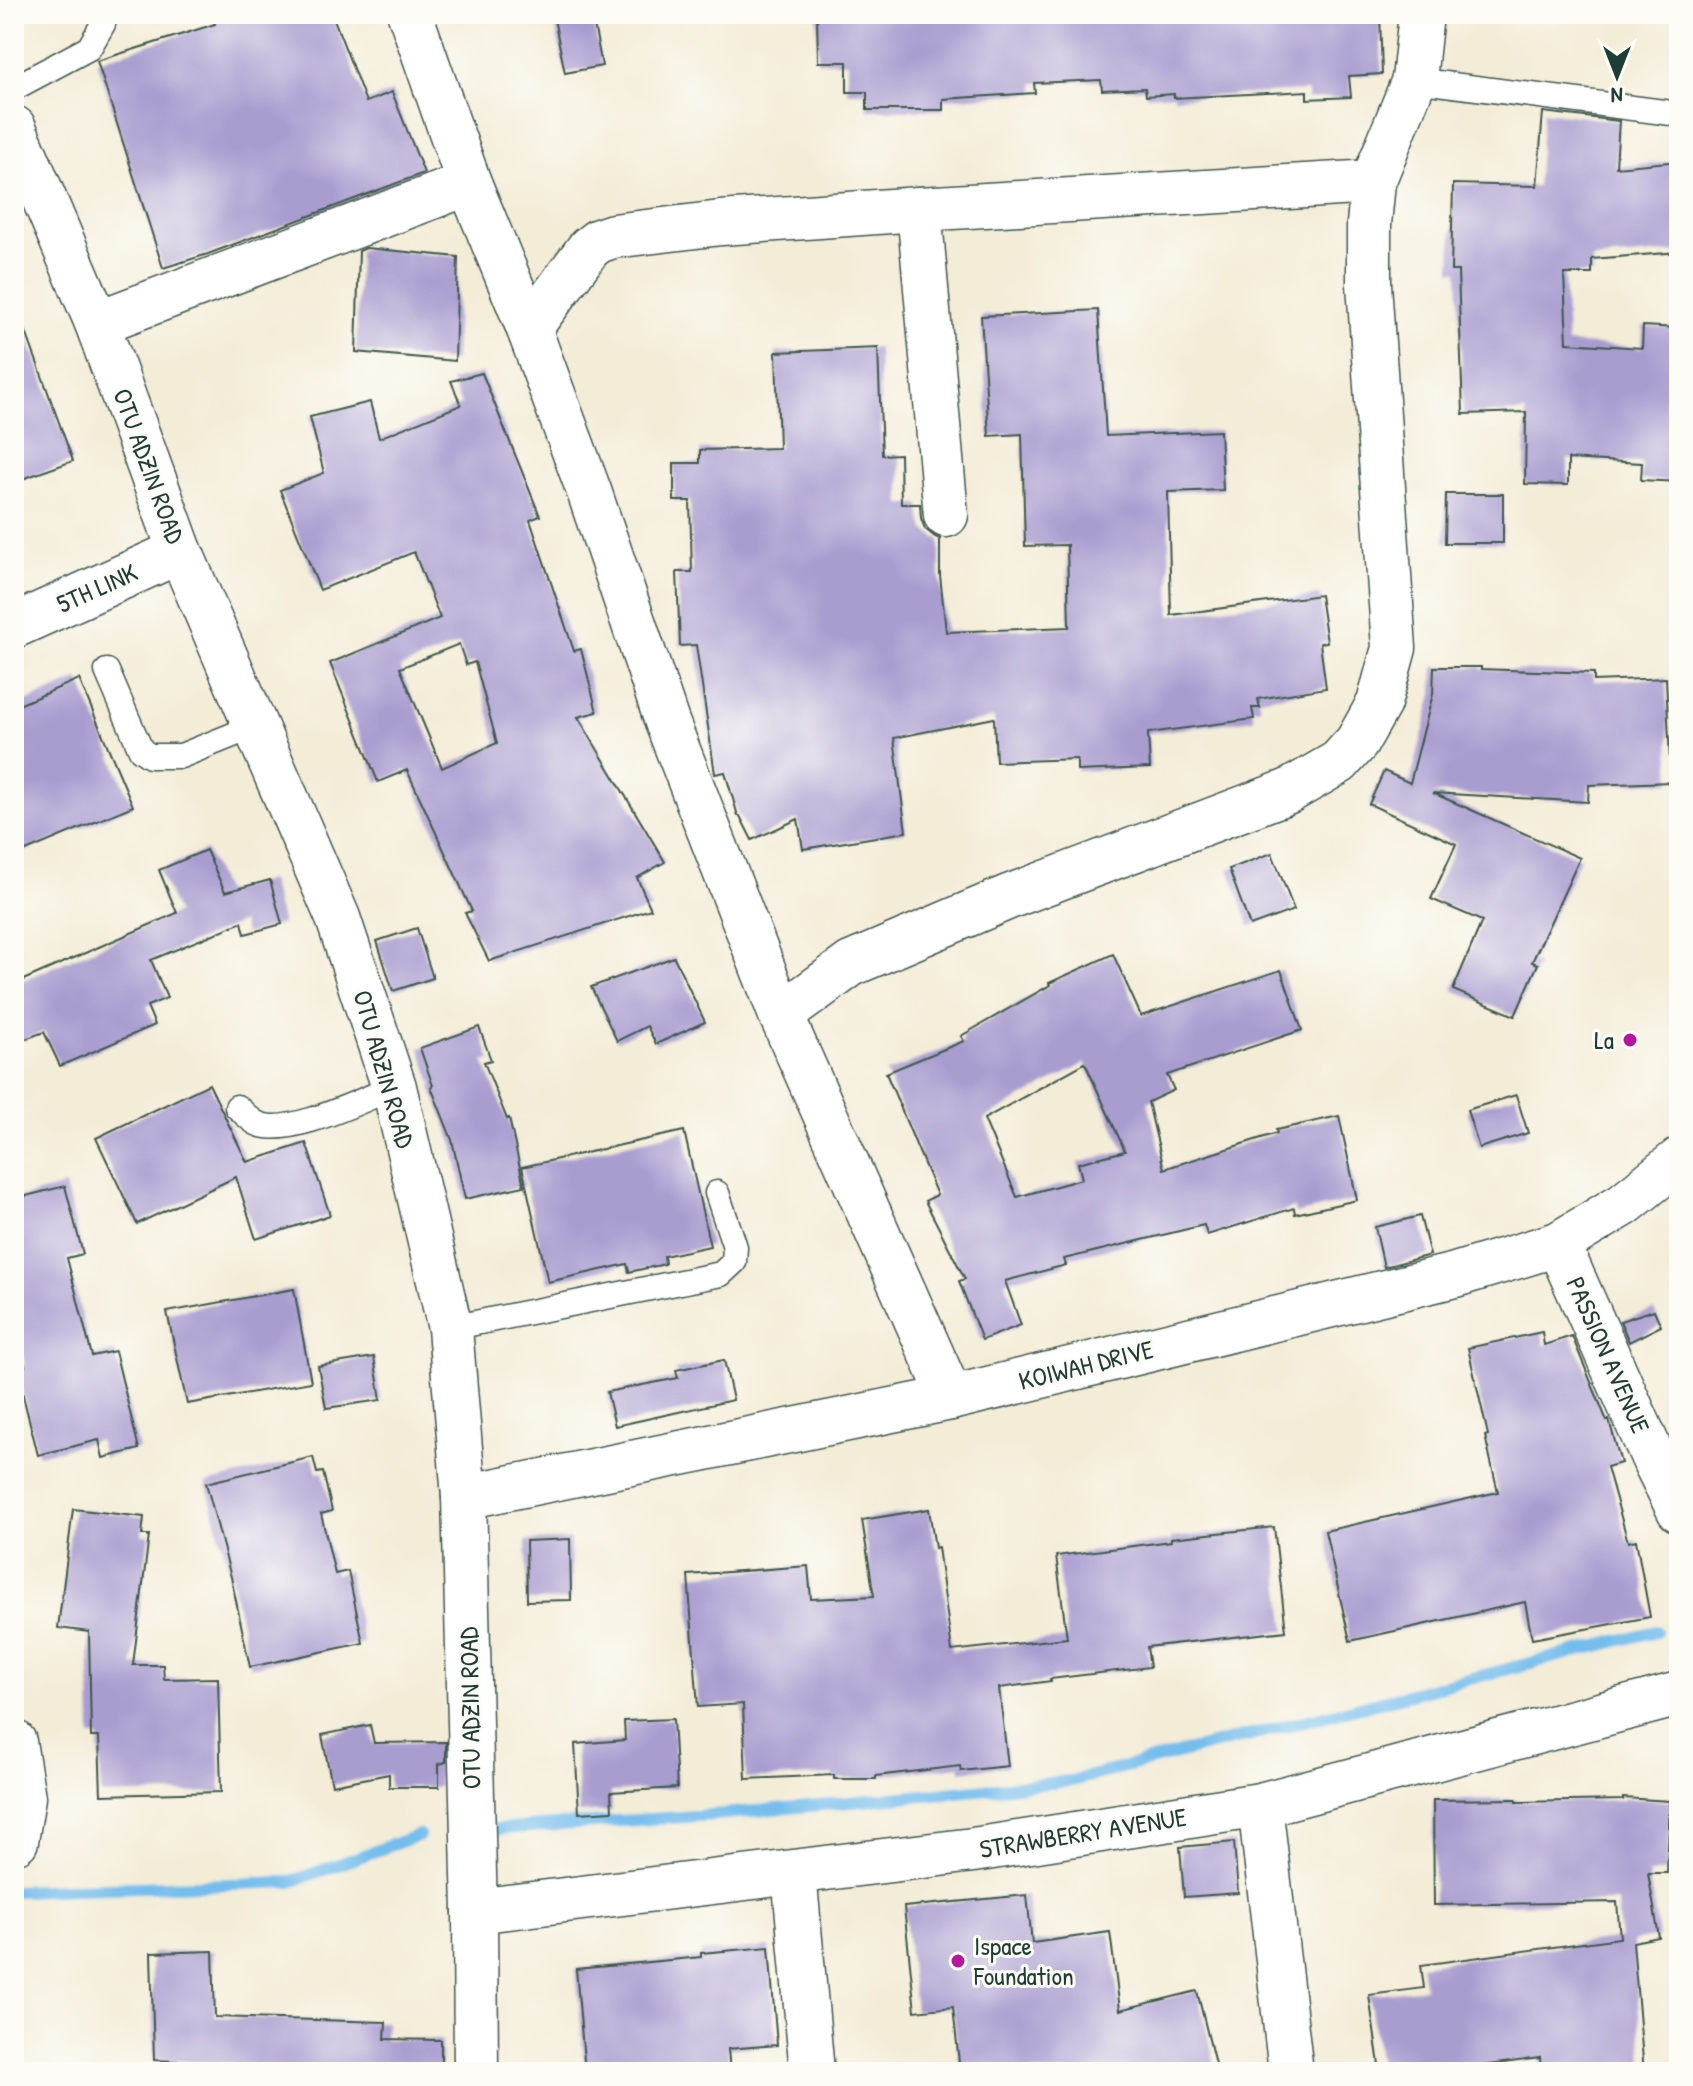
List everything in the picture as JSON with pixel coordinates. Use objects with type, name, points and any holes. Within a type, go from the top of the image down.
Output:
[{"type":"street","points":[[410,14],[469,183],[529,329],[590,494],[667,722],[781,1015],[951,1398]]},
{"type":"street","points":[[781,1015],[851,964],[1011,896],[1289,791],[1339,762],[1357,742],[1379,703],[1394,648],[1369,284],[1369,224],[1373,182],[1414,80],[1421,14]]},
{"type":"street","name":"OTU ADZIN ROAD","points":[[14,128],[97,323],[180,551],[338,918],[394,1087],[450,1328],[464,1497],[476,2072]]},
{"type":"street","points":[[529,329],[589,248],[613,236],[721,223],[1373,182]]},
{"type":"street","points":[[97,323],[469,183]]},
{"type":"street","points":[[919,209],[946,515]]},
{"type":"street","name":"5TH LINK","points":[[14,626],[180,551]]},
{"type":"street","name":"KOIWAH DRIVE","points":[[464,1497],[951,1398],[1455,1275],[1558,1244],[1624,1204],[1679,1160]]},
{"type":"street","name":"PASSION AVENUE","points":[[1558,1244],[1679,1510]]},
{"type":"street","name":"STRAWBERRY AVENUE","points":[[475,1911],[973,1850],[1260,1805],[1679,1694]]},
{"type":"street","points":[[14,1742],[23,1797],[14,1841]]},
{"type":"street","points":[[1260,1805],[1291,2072]]},
{"type":"street","points":[[794,1873],[812,2072]]},
{"type":"lane","points":[[14,88],[89,48],[103,24],[105,14]]},
{"type":"lane","points":[[1414,80],[1679,114]]},
{"type":"lane","points":[[107,671],[141,750],[150,756],[181,756],[255,726]]},
{"type":"lane","points":[[237,1107],[257,1124],[278,1128],[305,1122],[394,1087]]},
{"type":"lane","points":[[450,1328],[721,1274],[734,1262],[735,1247],[717,1193]]},
{"type":"building","points":[[211,14],[332,14],[366,102],[392,92],[424,173],[163,268],[97,61],[215,24]]},
{"type":"building","points":[[553,14],[592,14],[602,66],[565,73]]},
{"type":"building","points":[[817,14],[1380,14],[1382,74],[1349,76],[1351,97],[1307,99],[1307,91],[1174,98],[1174,94],[1146,96],[1145,88],[1102,90],[1101,80],[1034,83],[1035,93],[943,99],[943,110],[867,110],[867,92],[847,92],[847,62],[818,62]]},
{"type":"building","points":[[1543,112],[1619,121],[1616,167],[1679,161],[1679,252],[1592,259],[1592,274],[1564,274],[1567,343],[1642,348],[1643,326],[1679,328],[1679,482],[1641,480],[1642,463],[1568,459],[1568,485],[1525,484],[1526,412],[1463,414],[1458,271],[1451,271],[1453,184],[1537,186]]},
{"type":"building","points":[[366,248],[458,257],[455,361],[356,352],[359,251]]},
{"type":"building","points":[[18,310],[73,461],[14,482],[14,311]]},
{"type":"building","points":[[1098,310],[1106,436],[1220,431],[1223,490],[1168,492],[1171,615],[1320,595],[1327,642],[1320,643],[1326,688],[1258,699],[1260,708],[1252,708],[1254,719],[1148,733],[1150,768],[1077,771],[1077,759],[996,762],[994,718],[894,738],[906,832],[803,849],[798,819],[752,840],[738,816],[725,772],[715,774],[696,645],[680,646],[677,572],[692,572],[690,501],[674,501],[674,463],[700,463],[700,450],[779,448],[776,352],[878,348],[882,455],[900,454],[901,504],[920,504],[925,529],[940,539],[946,632],[1069,627],[1067,545],[1025,546],[1022,434],[989,436],[981,316]]},
{"type":"building","points":[[482,373],[540,516],[530,520],[574,651],[581,649],[597,712],[578,717],[665,862],[637,878],[651,909],[489,961],[465,913],[472,911],[407,770],[378,782],[330,663],[440,618],[414,552],[320,590],[280,490],[324,473],[310,417],[370,402],[379,438],[461,405],[451,381]],"holes":[[[459,644],[466,665],[475,662],[497,743],[442,768],[400,668]]]},
{"type":"building","points":[[1446,494],[1503,494],[1503,543],[1445,543]]},
{"type":"building","points":[[1434,667],[1594,673],[1594,681],[1666,678],[1671,782],[1589,785],[1588,802],[1433,793],[1580,858],[1532,962],[1538,964],[1515,1016],[1453,990],[1482,921],[1431,899],[1456,844],[1369,804],[1384,771],[1410,783],[1433,694]]},
{"type":"building","points":[[79,679],[133,806],[14,856],[14,707]]},
{"type":"building","points":[[206,850],[225,892],[270,880],[282,924],[245,934],[242,922],[151,960],[167,998],[147,1006],[155,1025],[60,1066],[44,1032],[14,1043],[14,984],[177,913],[159,870]]},
{"type":"building","points":[[1272,853],[1294,910],[1250,926],[1229,869]]},
{"type":"building","points":[[417,928],[433,978],[393,991],[377,941]]},
{"type":"building","points":[[1113,954],[1141,1016],[1281,970],[1302,1030],[1167,1075],[1174,1090],[1148,1102],[1164,1169],[1277,1133],[1276,1130],[1339,1116],[1357,1200],[1295,1214],[1294,1208],[1207,1235],[1204,1225],[1064,1259],[1066,1265],[1005,1281],[1021,1325],[982,1340],[959,1281],[965,1279],[925,1201],[937,1195],[886,1073],[964,1041],[961,1036],[1049,983]],"holes":[[[1085,1063],[1125,1151],[1078,1163],[1082,1179],[1017,1197],[984,1119]]]},
{"type":"building","points":[[674,957],[705,1022],[656,1044],[647,1026],[617,1041],[591,987]]},
{"type":"building","points":[[479,1027],[491,1060],[484,1062],[509,1118],[524,1186],[465,1199],[452,1140],[431,1087],[420,1048]]},
{"type":"building","points":[[209,1084],[247,1162],[306,1143],[330,1215],[256,1239],[236,1177],[137,1224],[96,1138]]},
{"type":"building","points":[[1516,1095],[1528,1133],[1479,1148],[1467,1110]]},
{"type":"building","points":[[684,1131],[710,1246],[664,1256],[665,1264],[629,1272],[627,1264],[548,1282],[522,1167]]},
{"type":"building","points":[[65,1186],[83,1254],[67,1258],[92,1356],[115,1351],[139,1449],[103,1458],[99,1440],[38,1455],[16,1368],[25,1366],[14,1319],[14,1199]]},
{"type":"building","points":[[1420,1216],[1430,1255],[1384,1267],[1375,1227]]},
{"type":"building","points":[[294,1289],[311,1382],[187,1404],[167,1312]]},
{"type":"building","points":[[1654,1310],[1661,1326],[1629,1342],[1620,1321]]},
{"type":"building","points":[[1542,1332],[1544,1345],[1572,1336],[1609,1420],[1621,1463],[1607,1467],[1628,1542],[1636,1540],[1650,1617],[1532,1639],[1525,1602],[1350,1641],[1325,1531],[1498,1492],[1468,1348]]},
{"type":"building","points":[[374,1357],[381,1400],[326,1408],[318,1366]]},
{"type":"building","points":[[724,1360],[733,1400],[615,1426],[607,1392],[678,1378],[676,1370]]},
{"type":"building","points":[[313,1457],[317,1473],[323,1472],[332,1511],[321,1514],[335,1574],[348,1571],[363,1643],[250,1667],[231,1577],[206,1483]]},
{"type":"building","points":[[73,1509],[144,1517],[142,1535],[149,1535],[133,1665],[163,1665],[164,1679],[218,1678],[221,1792],[101,1795],[99,1737],[91,1737],[89,1632],[58,1628]]},
{"type":"building","points":[[929,1509],[935,1548],[938,1547],[952,1651],[1067,1638],[1056,1556],[1171,1541],[1171,1538],[1274,1527],[1286,1631],[1147,1647],[1150,1667],[999,1688],[1008,1766],[961,1771],[960,1766],[876,1776],[876,1779],[834,1779],[834,1775],[746,1779],[743,1704],[698,1707],[688,1575],[808,1566],[811,1599],[874,1596],[862,1520]]},
{"type":"building","points":[[570,1539],[571,1600],[527,1601],[526,1541]]},
{"type":"building","points":[[673,1719],[677,1788],[611,1792],[612,1811],[579,1813],[575,1744],[625,1740],[624,1721]]},
{"type":"building","points":[[370,1725],[374,1743],[446,1742],[446,1762],[439,1764],[439,1787],[389,1787],[389,1774],[332,1785],[322,1735]]},
{"type":"building","points":[[1623,1798],[1670,1801],[1667,1873],[1648,1873],[1659,1937],[1633,1942],[1644,2072],[1541,2072],[1540,2058],[1436,2072],[1380,2072],[1369,1995],[1424,1988],[1421,1965],[1620,1938],[1617,1902],[1434,1905],[1433,1800],[1516,1799],[1516,1802]]},
{"type":"building","points":[[1234,1842],[1238,1893],[1184,1897],[1180,1847]]},
{"type":"building","points":[[1027,1895],[1032,1943],[1110,1932],[1120,2010],[1197,1991],[1217,2072],[960,2072],[953,2007],[915,2011],[904,1907]]},
{"type":"building","points":[[769,1947],[777,2045],[728,2049],[730,2072],[585,2072],[576,1969]]},
{"type":"building","points":[[213,1951],[215,2017],[386,2022],[385,2039],[441,2040],[441,2072],[240,2072],[240,2064],[154,2060],[151,1953]]},
{"type":"waterway","points":[[497,1829],[714,1815],[1071,1781],[1656,1631]]},
{"type":"waterway","points":[[14,1891],[290,1882],[419,1835]]},
{"type":"place","name":"La","points":[[1630,1040]]},
{"type":"place","name":"Ispace Foundation","points":[[958,1961]]}]
